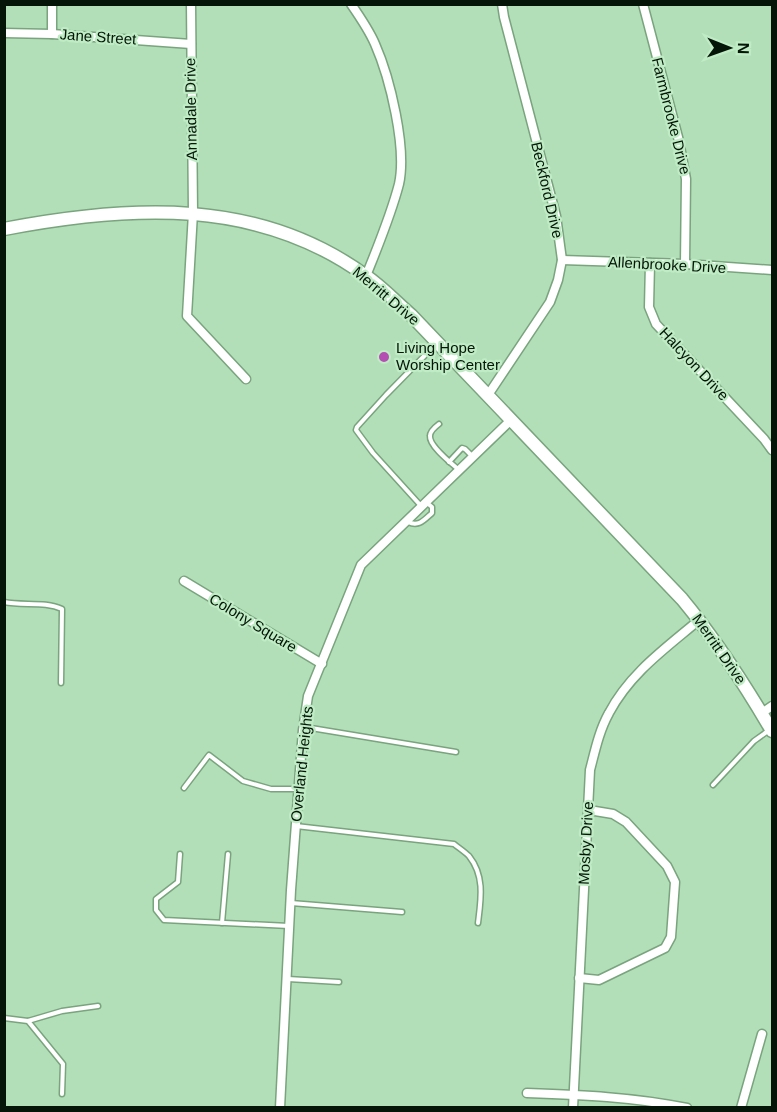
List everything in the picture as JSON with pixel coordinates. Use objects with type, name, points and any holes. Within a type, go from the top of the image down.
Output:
[{"type":"main road","name":"Merritt Drive","points":[[4,229],[46,221],[116,213],[193,213],[241,221],[292,235],[333,255],[366,276],[411,315],[682,599],[767,710],[772,730]]},
{"type":"street","points":[[52,4],[52,34]]},
{"type":"street","name":"Annadale Drive","points":[[191,4],[193,213],[187,316],[246,379]]},
{"type":"street","points":[[351,4],[375,43],[386,74],[397,119],[401,151],[399,182],[387,222],[366,276]]},
{"type":"street","name":"Beckford Drive","points":[[488,395],[550,302],[562,260],[556,216],[502,4]]},
{"type":"street","name":"Farmbrooke Drive","points":[[643,4],[679,141],[686,179],[685,264]]},
{"type":"street","name":"Jane Street","points":[[4,33],[52,34],[190,44]]},
{"type":"street","name":"Allenbrooke Drive","points":[[562,260],[685,264],[772,270]]},
{"type":"street","name":"Halcyon Drive","points":[[650,263],[649,307],[656,324],[772,450]]},
{"type":"street","name":"Overland Heights","points":[[280,1107],[290,903],[298,789],[308,696],[361,566],[510,421]]},
{"type":"street","name":"Colony Square","points":[[184,581],[322,664]]},
{"type":"street","name":"Mosby Drive","points":[[573,1107],[590,770],[598,740],[609,713],[627,685],[649,661],[699,620]]},
{"type":"street","points":[[579,978],[599,980],[665,948],[670,937],[675,882],[667,866],[626,822],[613,814],[589,810]]},
{"type":"street","points":[[741,1107],[762,1034]]},
{"type":"street","points":[[527,1093],[633,1098],[687,1107]]},
{"type":"lane","points":[[425,505],[373,453],[356,430],[386,395],[437,343]]},
{"type":"lane","points":[[439,424],[431,431],[430,440],[435,448],[459,470]]},
{"type":"lane","points":[[449,462],[462,448],[473,457]]},
{"type":"lane","points":[[4,602],[54,605],[62,609],[61,683]]},
{"type":"lane","points":[[304,727],[456,752]]},
{"type":"lane","points":[[713,785],[754,741],[772,730]]},
{"type":"lane","points":[[184,788],[209,755],[243,781],[271,789],[298,789]]},
{"type":"lane","points":[[296,826],[454,844],[469,856],[480,877],[478,923]]},
{"type":"lane","points":[[180,854],[178,882],[156,898],[156,910],[164,920],[289,927]]},
{"type":"lane","points":[[222,923],[228,854]]},
{"type":"lane","points":[[290,903],[402,912]]},
{"type":"lane","points":[[287,979],[339,982]]},
{"type":"lane","points":[[4,1018],[28,1021],[62,1011],[98,1006]]},
{"type":"lane","points":[[28,1021],[63,1064],[62,1094]]},
{"type":"place","name":"Living Hope Worship Center","points":[[384,357]]}]
